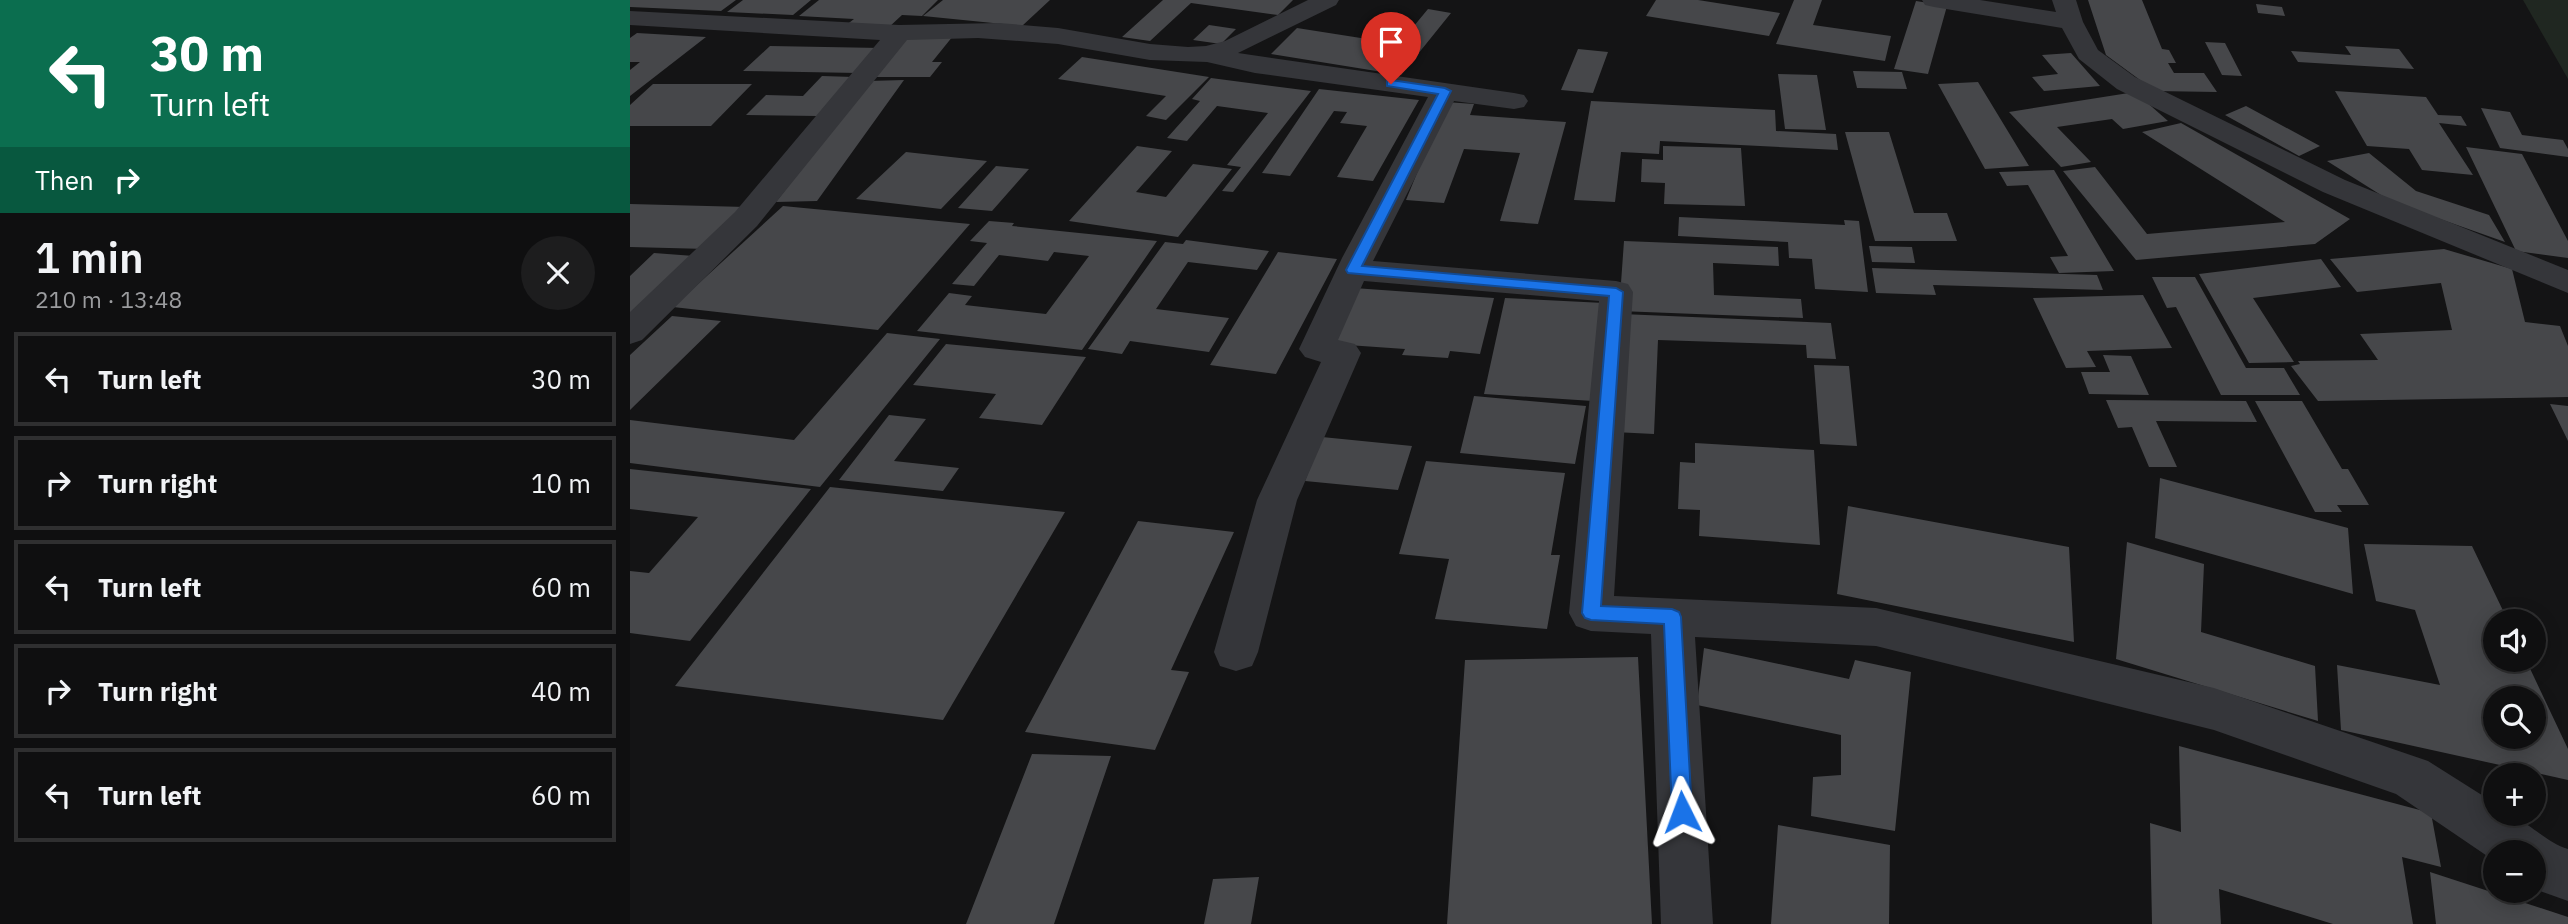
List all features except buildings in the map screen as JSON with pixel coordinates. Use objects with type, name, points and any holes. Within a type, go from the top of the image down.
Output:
[{"type":"street","points":[[1207,54],[1254,36],[1327,0]]},
{"type":"street","points":[[1934,0],[2067,11],[2088,54],[2126,83],[2334,186],[2568,282]]},
{"type":"street","points":[[630,18],[899,33],[933,29],[1057,36],[1165,53],[1207,54],[1255,65],[1514,101]]},
{"type":"street","points":[[630,332],[746,219],[899,33]]},
{"type":"street","points":[[1236,652],[1277,500],[1343,353],[1317,349],[1353,270],[1445,91]]},
{"type":"street","points":[[1353,270],[1616,292],[1591,613],[1876,627],[2214,709],[2411,777],[2506,840]]},
{"type":"street","points":[[1672,617],[1687,924]]},
{"type":"street","points":[[2546,867],[2568,875]]},
{"type":"shaded area","points":[[2523,0],[2568,0],[2568,79]]},
{"type":"route","points":[[1391,84],[1445,91],[1353,270],[1616,292],[1591,613],[1672,617],[1682,812]]}]
